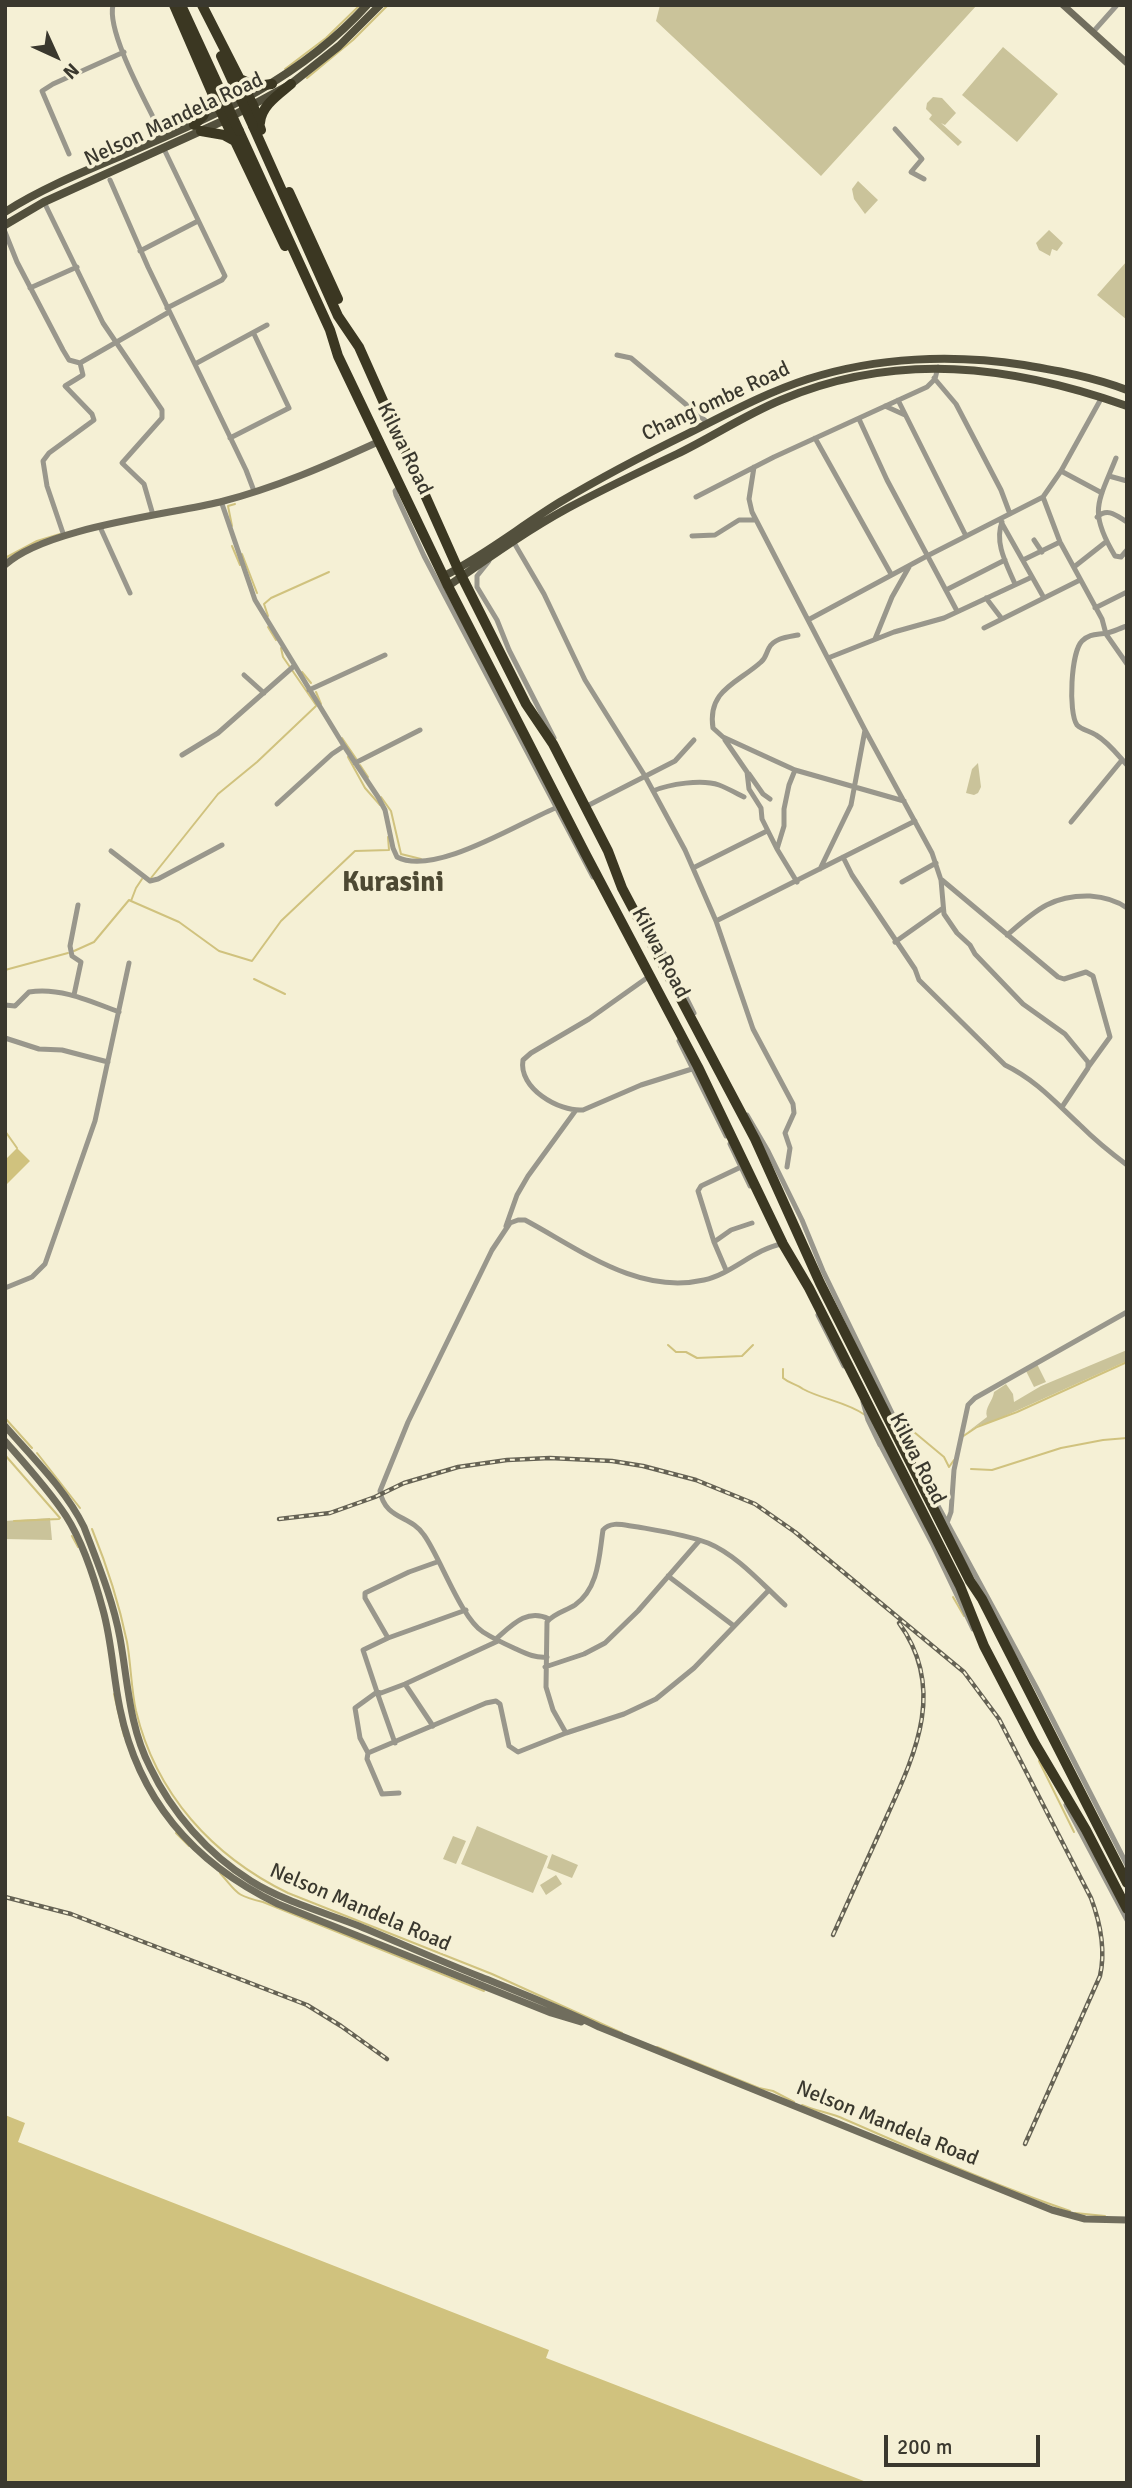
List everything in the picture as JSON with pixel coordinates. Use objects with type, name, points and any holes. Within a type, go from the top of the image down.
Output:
[{"type":"highway","points":[[174,5],[223,116],[237,136]]},
{"type":"highway","name":"Kilwa Road","points":[[181,5],[224,99],[237,136],[330,330],[338,356],[558,807],[696,1068],[781,1244],[809,1288],[883,1442],[960,1586],[984,1646],[1127,1909]]},
{"type":"highway","name":"Kilwa Road","points":[[195,5],[257,128],[338,316],[359,347],[460,573],[526,704],[553,744],[608,850],[622,888],[755,1139],[820,1283],[946,1525],[970,1581],[982,1599],[1127,1883]]},
{"type":"highway","points":[[202,5],[251,101],[257,128]]},
{"type":"highway","points":[[240,79],[256,86],[272,84]]},
{"type":"highway","points":[[257,128],[261,114],[291,84]]},
{"type":"highway","points":[[213,95],[197,128],[237,136]]},
{"type":"main road","name":"Nelson Mandela Road","points":[[251,101],[314,55],[368,5]]},
{"type":"main road","name":"Nelson Mandela Road","points":[[5,212],[78,174],[197,128],[291,84],[339,46],[380,5]]},
{"type":"main road","points":[[1063,5],[1127,63]]},
{"type":"main road","name":"Nelson Mandela Road","points":[[5,225],[44,202],[163,147],[197,128]]},
{"type":"main road","name":"Chang'ombe Road","points":[[474,565],[559,503],[643,455],[764,396],[846,369],[915,359],[993,360],[1067,372],[1127,390]]},
{"type":"main road","name":"Chang'ombe Road","points":[[446,581],[493,556],[567,509],[782,399],[831,383],[893,370],[938,368],[1030,377],[1061,384],[1127,406]]},
{"type":"main road","points":[[5,565],[30,550],[64,536],[221,501],[284,482],[380,441]]},
{"type":"main road","points":[[453,558],[474,565],[468,589]]},
{"type":"main road","name":"Nelson Mandela Road","points":[[5,1426],[47,1474],[84,1528],[113,1607],[129,1706],[149,1766],[163,1791],[195,1834],[228,1865],[252,1882],[1052,2210],[1085,2219],[1127,2220]]},
{"type":"main road","name":"Nelson Mandela Road","points":[[5,1441],[54,1500],[74,1531],[103,1610],[120,1711],[141,1773],[157,1803],[172,1823],[205,1858],[237,1883],[278,1904],[551,2013],[599,2026]]},
{"type":"street","points":[[113,5],[112,20],[153,117]]},
{"type":"street","points":[[1093,32],[1117,5]]},
{"type":"street","points":[[69,154],[41,91],[53,83],[124,52]]},
{"type":"street","points":[[895,129],[919,153],[922,159],[911,172],[924,179]]},
{"type":"street","points":[[5,232],[30,288],[66,356],[80,363],[225,276],[163,147]]},
{"type":"street","points":[[110,180],[140,251],[254,491]]},
{"type":"street","points":[[44,202],[115,342],[162,410],[162,418],[122,463],[144,484],[153,515]]},
{"type":"street","points":[[140,251],[198,221]]},
{"type":"street","points":[[30,288],[77,267]]},
{"type":"street","points":[[195,365],[267,325]]},
{"type":"street","points":[[230,438],[289,408],[254,334]]},
{"type":"street","points":[[617,355],[629,357],[708,423]]},
{"type":"street","points":[[64,536],[47,486],[43,461],[49,453],[94,420],[92,414],[65,386],[83,375],[80,363]]},
{"type":"street","points":[[696,497],[754,467],[927,387],[933,382],[938,368]]},
{"type":"street","points":[[934,378],[949,394],[961,415],[1001,490],[1010,514]]},
{"type":"street","points":[[808,620],[891,574],[1001,521],[1043,497],[1061,471],[1102,397]]},
{"type":"street","points":[[898,400],[966,536]]},
{"type":"street","points":[[886,406],[905,415]]},
{"type":"street","points":[[859,419],[887,480],[957,611]]},
{"type":"street","points":[[815,438],[891,574]]},
{"type":"street","points":[[1116,458],[1101,493],[1097,517],[1118,558],[1127,550]]},
{"type":"street","points":[[754,467],[749,499],[755,520],[936,863],[941,880],[943,908],[950,924],[1023,1004],[1065,1034],[1089,1066]]},
{"type":"street","points":[[1061,471],[1101,493]]},
{"type":"street","points":[[1109,476],[1127,481]]},
{"type":"street","points":[[221,501],[255,600],[385,810],[394,854],[401,860],[424,861],[446,858],[558,807],[424,556],[396,495],[395,491],[400,485]]},
{"type":"street","points":[[1043,497],[1060,542],[1107,634],[1127,664]]},
{"type":"street","points":[[1097,517],[1110,512],[1127,522]]},
{"type":"street","points":[[692,536],[715,535],[739,520],[755,520]]},
{"type":"street","points":[[1001,521],[1044,598]]},
{"type":"street","points":[[1001,521],[999,538],[1015,584]]},
{"type":"street","points":[[100,527],[130,593]]},
{"type":"street","points":[[1034,540],[1042,552]]},
{"type":"street","points":[[513,541],[544,594],[585,680],[645,776],[693,868],[716,922],[753,1029],[794,1109],[785,1133],[790,1148],[787,1167]]},
{"type":"street","points":[[1074,568],[1107,541]]},
{"type":"street","points":[[1023,560],[1060,542]]},
{"type":"street","points":[[493,556],[477,576],[477,587],[498,622],[585,806],[675,761],[694,740]]},
{"type":"street","points":[[946,590],[1005,560]]},
{"type":"street","points":[[875,639],[892,597],[911,564]]},
{"type":"street","points":[[828,658],[875,639],[944,618],[1032,577]]},
{"type":"street","points":[[985,628],[1080,580]]},
{"type":"street","points":[[1095,608],[1127,592]]},
{"type":"street","points":[[986,598],[1002,619]]},
{"type":"street","points":[[1071,822],[1125,762],[1096,735],[1079,727],[1073,712],[1073,681],[1078,646],[1094,634],[1107,634],[1127,626]]},
{"type":"street","points":[[771,799],[763,794],[723,737],[713,728],[715,702],[722,692],[760,663],[769,646],[776,641],[798,635]]},
{"type":"street","points":[[309,690],[385,655]]},
{"type":"street","points":[[182,755],[218,733],[295,666]]},
{"type":"street","points":[[244,675],[264,693]]},
{"type":"street","points":[[355,764],[419,730]]},
{"type":"street","points":[[820,869],[851,805],[865,730]]},
{"type":"street","points":[[723,737],[795,770],[904,801]]},
{"type":"street","points":[[277,804],[344,746]]},
{"type":"street","points":[[777,849],[784,826],[789,785],[795,770]]},
{"type":"street","points":[[747,772],[749,789],[761,808],[767,831],[797,882]]},
{"type":"street","points":[[653,791],[668,785],[708,783],[719,785],[744,797]]},
{"type":"street","points":[[716,922],[915,821]]},
{"type":"street","points":[[693,868],[767,831]]},
{"type":"street","points":[[111,850],[150,881],[158,880],[222,845]]},
{"type":"street","points":[[844,857],[928,991],[1005,1065],[1031,1079],[1127,1165]]},
{"type":"street","points":[[902,882],[936,863]]},
{"type":"street","points":[[941,880],[1060,979],[1086,972],[1093,976],[1111,1037],[1062,1107]]},
{"type":"street","points":[[1007,935],[1040,908],[1065,896],[1097,896],[1116,901],[1127,908]]},
{"type":"street","points":[[74,995],[80,962],[72,956],[69,946],[78,905]]},
{"type":"street","points":[[895,942],[943,908]]},
{"type":"street","points":[[5,1288],[32,1277],[45,1264],[95,1121],[129,962]]},
{"type":"street","points":[[649,976],[523,1060],[523,1072],[537,1093],[558,1106],[583,1110],[641,1085],[696,1068]]},
{"type":"street","points":[[5,1005],[15,1006],[33,991],[74,995],[119,1012]]},
{"type":"street","points":[[5,1038],[38,1049],[61,1051],[108,1062]]},
{"type":"street","points":[[503,1233],[517,1195],[528,1176],[576,1110]]},
{"type":"street","points":[[726,1270],[714,1242],[699,1189],[742,1167]]},
{"type":"street","points":[[547,1657],[526,1655],[476,1626],[423,1532],[387,1508],[380,1491],[408,1422],[487,1260],[510,1223],[517,1220],[525,1220],[624,1274],[654,1282],[705,1280],[781,1244]]},
{"type":"street","points":[[714,1242],[730,1230],[752,1223]]},
{"type":"street","points":[[1127,1312],[1034,1363],[975,1398],[968,1405],[954,1470],[951,1513],[946,1525],[1036,1687],[1127,1865]]},
{"type":"street","points":[[883,1442],[964,1613],[1127,1920]]},
{"type":"street","points":[[549,1619],[573,1606],[587,1593],[598,1568],[603,1530],[606,1525],[614,1524],[657,1530],[718,1549],[785,1605]]},
{"type":"street","points":[[545,1668],[601,1646],[638,1611],[699,1541]]},
{"type":"street","points":[[388,1638],[365,1598],[365,1593],[409,1572],[438,1562]]},
{"type":"street","points":[[668,1576],[734,1626]]},
{"type":"street","points":[[368,1753],[496,1701],[500,1704],[509,1746],[519,1752],[624,1714],[656,1699],[694,1668],[769,1590]]},
{"type":"street","points":[[394,1743],[363,1653],[366,1648],[388,1638],[466,1609]]},
{"type":"street","points":[[399,1793],[382,1794],[360,1738],[355,1708],[377,1692],[405,1684],[497,1640],[516,1622],[531,1614],[549,1619]]},
{"type":"street","points":[[549,1619],[546,1687],[553,1710],[566,1733]]},
{"type":"street","points":[[405,1684],[433,1726]]},
{"type":"shaded area","points":[[660,5],[977,5],[821,176],[656,21]]},
{"type":"shaded area","points":[[1003,47],[1058,94],[1017,142],[962,95]]},
{"type":"shaded area","points":[[933,97],[942,98],[956,113],[945,125],[941,123],[962,142],[958,146],[929,119],[932,115],[926,109],[927,103]]},
{"type":"shaded area","points":[[858,181],[878,200],[865,214],[854,199],[852,189]]},
{"type":"shaded area","points":[[1049,230],[1063,243],[1057,251],[1052,249],[1050,256],[1039,250],[1036,243]]},
{"type":"shaded area","points":[[1127,261],[1127,320],[1097,295]]},
{"type":"shaded area","points":[[978,763],[981,787],[974,795],[966,793],[972,769]]},
{"type":"shaded area","points":[[17,1148],[30,1161],[5,1186],[5,1160]]},
{"type":"shaded area","points":[[1127,1350],[1127,1361],[977,1426],[961,1437],[987,1417],[994,1392],[1006,1384],[1013,1394],[1014,1402],[1041,1386]]},
{"type":"shaded area","points":[[1037,1364],[1046,1382],[1034,1387],[1026,1371]]},
{"type":"shaded area","points":[[50,1518],[52,1540],[5,1539],[5,1521]]},
{"type":"shaded area","points":[[477,1826],[548,1856],[533,1893],[461,1864]]},
{"type":"shaded area","points":[[453,1836],[466,1841],[456,1864],[443,1859]]},
{"type":"shaded area","points":[[552,1854],[578,1865],[572,1878],[547,1868]]},
{"type":"shaded area","points":[[556,1875],[562,1884],[546,1895],[540,1885]]},
{"type":"shaded area","points":[[5,2115],[25,2123],[18,2142],[549,2350],[546,2358],[869,2483],[5,2483]]},
{"type":"waterway","points":[[285,69],[326,38],[360,5]]},
{"type":"waterway","points":[[307,78],[353,40],[388,5]]},
{"type":"waterway","points":[[232,526],[228,506],[235,504]]},
{"type":"waterway","points":[[5,558],[37,541],[60,534]]},
{"type":"waterway","points":[[232,546],[240,565]]},
{"type":"waterway","points":[[242,554],[257,593]]},
{"type":"waterway","points":[[268,616],[264,604],[271,598],[329,572]]},
{"type":"waterway","points":[[268,627],[276,640]]},
{"type":"waterway","points":[[281,648],[283,657],[316,705]]},
{"type":"waterway","points":[[302,672],[311,683]]},
{"type":"waterway","points":[[316,692],[321,704]]},
{"type":"waterway","points":[[151,878],[218,794],[257,762],[316,706]]},
{"type":"waterway","points":[[342,738],[357,760]]},
{"type":"waterway","points":[[348,757],[365,788],[380,805]]},
{"type":"waterway","points":[[360,765],[368,777]]},
{"type":"waterway","points":[[381,797],[391,811],[401,854],[421,859]]},
{"type":"waterway","points":[[131,901],[179,922],[219,951],[252,961],[281,921],[355,851],[389,850],[388,837]]},
{"type":"waterway","points":[[74,951],[94,942],[129,900],[131,901],[142,879]]},
{"type":"waterway","points":[[5,970],[68,953]]},
{"type":"waterway","points":[[254,979],[285,994]]},
{"type":"waterway","points":[[5,1131],[17,1148]]},
{"type":"waterway","points":[[668,1345],[676,1352],[686,1352],[697,1358],[742,1356],[753,1345]]},
{"type":"waterway","points":[[962,1437],[977,1427],[1017,1412],[1127,1362]]},
{"type":"waterway","points":[[783,1369],[783,1378],[788,1382],[865,1415]]},
{"type":"waterway","points":[[5,1418],[32,1448]]},
{"type":"waterway","points":[[904,1433],[914,1432],[944,1457],[949,1467]]},
{"type":"waterway","points":[[971,1469],[992,1470],[1061,1448],[1127,1438]]},
{"type":"waterway","points":[[37,1453],[80,1508]]},
{"type":"waterway","points":[[5,1455],[60,1518]]},
{"type":"waterway","points":[[949,1467],[954,1460]]},
{"type":"waterway","points":[[14,1521],[59,1519]]},
{"type":"waterway","points":[[92,1529],[120,1613],[127,1642],[136,1711],[145,1741],[157,1769],[173,1795],[212,1841],[235,1861],[288,1893],[492,1974],[622,2033]]},
{"type":"waterway","points":[[72,1536],[78,1547]]},
{"type":"waterway","points":[[953,1597],[964,1616]]},
{"type":"waterway","points":[[114,1694],[124,1736]]},
{"type":"waterway","points":[[1039,1761],[1074,1832]]},
{"type":"waterway","points":[[176,1833],[189,1846]]},
{"type":"waterway","points":[[220,1873],[241,1895],[484,1991]]},
{"type":"waterway","points":[[657,2047],[759,2088],[773,2091],[794,2102]]},
{"type":"waterway","points":[[802,2105],[839,2117],[984,2179],[1070,2211]]},
{"type":"waterway","points":[[1075,2213],[1105,2216]]},
{"type":"railway","points":[[279,1519],[330,1513],[404,1483],[458,1467],[507,1460],[550,1458],[612,1461],[643,1466],[696,1480],[755,1504],[795,1532],[964,1672],[999,1719],[1091,1898],[1101,1936],[1100,1976],[1025,2144]]},
{"type":"railway","points":[[833,1935],[904,1777],[920,1726],[924,1700],[922,1675],[914,1649],[899,1623]]},
{"type":"railway","points":[[5,1897],[71,1914],[307,2005],[387,2059]]},
{"type":"district","name":"Kurasini","points":[[393,884]]}]
